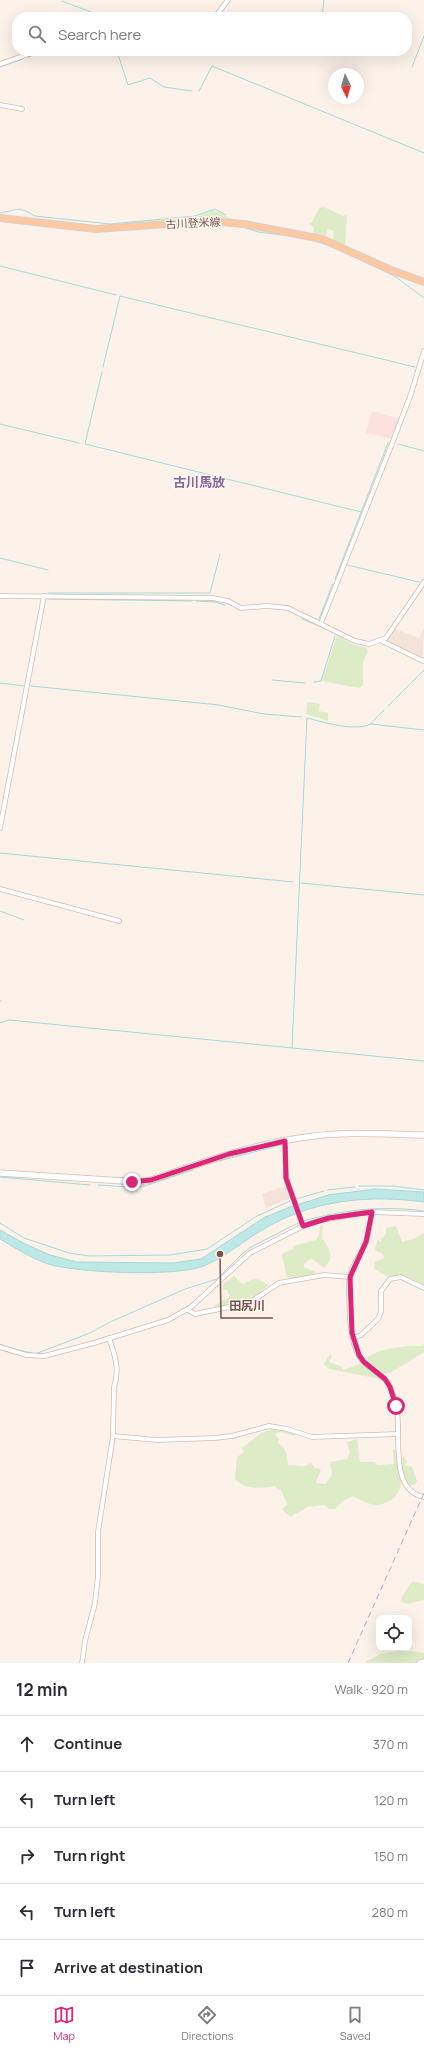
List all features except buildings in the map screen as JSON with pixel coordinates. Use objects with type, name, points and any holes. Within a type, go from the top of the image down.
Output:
[{"type":"main road","name":"古川登米線","points":[[0,218],[103,229],[209,221],[244,224],[322,239],[391,270],[424,282]]},
{"type":"street","points":[[219,12],[228,0]]},
{"type":"street","points":[[0,64],[23,56]]},
{"type":"street","points":[[0,105],[22,109]]},
{"type":"street","points":[[321,623],[411,394],[424,351]]},
{"type":"street","points":[[0,596],[213,598],[228,601],[241,608],[267,606],[288,608],[363,643],[369,644],[382,640],[391,632],[424,582]]},
{"type":"street","points":[[0,828],[44,596]]},
{"type":"street","points":[[382,640],[423,661],[424,660]]},
{"type":"street","points":[[0,889],[118,921]]},
{"type":"street","points":[[0,1173],[139,1182],[151,1180],[229,1154],[285,1141],[321,1135],[424,1135]]},
{"type":"street","points":[[285,1141],[286,1178],[303,1226]]},
{"type":"street","points":[[372,1212],[366,1242],[350,1277],[353,1338],[361,1359],[385,1379],[390,1387],[397,1411],[401,1475],[405,1485],[419,1496],[424,1497]]},
{"type":"street","points":[[0,1347],[10,1351],[34,1356],[44,1356],[168,1320],[188,1310],[250,1253],[303,1226],[329,1218],[372,1212],[424,1214]]},
{"type":"street","points":[[188,1310],[195,1314],[249,1302],[279,1283],[324,1275],[350,1277]]},
{"type":"street","points":[[353,1338],[361,1335],[378,1319],[381,1312],[381,1291],[390,1279],[401,1277],[424,1288]]},
{"type":"street","points":[[82,1663],[85,1641],[95,1603],[98,1576],[98,1532],[113,1436],[114,1387],[117,1362],[109,1338]]},
{"type":"street","points":[[113,1436],[157,1440],[216,1438],[232,1436],[269,1426],[288,1429],[312,1437],[398,1434]]},
{"type":"street","points":[[420,1663],[424,1662]]},
{"type":"shaded area","points":[[372,411],[400,419],[393,439],[366,433]]},
{"type":"shaded area","points":[[424,628],[423,659],[386,642],[395,629],[419,638]]},
{"type":"shaded area","points":[[286,1186],[291,1198],[266,1208],[262,1194]]},
{"type":"green space","points":[[324,207],[343,216],[347,215],[345,245],[333,240],[334,231],[328,229],[325,238],[313,233],[314,227],[309,224],[312,222],[319,208]]},
{"type":"green space","points":[[211,210],[219,212],[231,219],[209,217],[137,224],[198,217]]},
{"type":"green space","points":[[337,635],[354,645],[365,647],[368,651],[363,662],[363,685],[359,688],[322,681]]},
{"type":"green space","points":[[307,702],[320,704],[319,711],[328,713],[328,721],[306,714]]},
{"type":"green space","points":[[323,1224],[322,1239],[328,1246],[330,1254],[327,1265],[324,1268],[311,1258],[304,1264],[304,1267],[316,1272],[315,1274],[290,1279],[287,1277],[282,1254],[293,1249],[293,1246],[316,1240],[319,1235],[320,1225]]},
{"type":"green space","points":[[396,1226],[402,1242],[414,1239],[424,1233],[424,1285],[406,1276],[387,1276],[374,1269],[375,1262],[384,1258],[383,1254],[375,1250],[377,1240],[383,1242],[380,1240],[386,1234],[386,1228]]},
{"type":"green space","points":[[234,1276],[243,1284],[250,1280],[256,1279],[269,1285],[247,1301],[217,1308],[214,1306],[230,1296],[227,1290],[223,1290],[223,1284]]},
{"type":"green space","points":[[424,1344],[424,1352],[390,1373],[381,1374],[366,1358],[386,1349],[422,1346]]},
{"type":"green space","points":[[330,1354],[332,1357],[329,1362],[341,1366],[343,1370],[361,1364],[380,1379],[329,1369],[324,1364]]},
{"type":"green space","points":[[274,1428],[295,1434],[294,1436],[280,1432],[275,1434],[279,1439],[278,1443],[286,1452],[288,1465],[304,1466],[311,1463],[315,1468],[321,1469],[316,1483],[326,1484],[332,1475],[330,1462],[347,1459],[350,1452],[347,1442],[357,1439],[360,1462],[374,1462],[378,1465],[394,1464],[393,1450],[397,1448],[401,1483],[398,1493],[389,1501],[376,1505],[364,1502],[353,1496],[343,1501],[335,1509],[329,1509],[325,1505],[308,1507],[290,1517],[282,1509],[287,1504],[282,1492],[275,1486],[254,1488],[244,1485],[235,1479],[237,1457],[244,1452],[242,1448],[261,1433]]},
{"type":"green space","points":[[404,1457],[407,1461],[405,1465],[412,1467],[417,1481],[414,1485],[408,1484],[403,1473],[401,1458]]},
{"type":"green space","points":[[413,1581],[424,1584],[424,1600],[407,1604],[402,1602],[401,1598]]},
{"type":"green space","points":[[398,1651],[424,1653],[424,1663],[366,1663],[380,1654]]},
{"type":"water","points":[[375,1189],[424,1192],[424,1202],[365,1199],[327,1204],[308,1209],[271,1225],[213,1262],[204,1266],[172,1272],[150,1273],[81,1270],[62,1267],[35,1259],[0,1239],[0,1230],[25,1244],[50,1255],[77,1262],[173,1263],[201,1259],[265,1217],[290,1207],[328,1195]]},
{"type":"waterway","points":[[323,12],[324,0]]},
{"type":"waterway","points":[[62,1],[91,12]]},
{"type":"waterway","points":[[412,67],[424,36]]},
{"type":"waterway","points":[[119,56],[128,85],[150,78],[164,87],[192,91]]},
{"type":"waterway","points":[[0,67],[23,59]]},
{"type":"waterway","points":[[199,91],[212,66],[424,153]]},
{"type":"waterway","points":[[0,213],[19,209],[35,216],[110,224],[195,216],[215,209],[226,215]]},
{"type":"waterway","points":[[246,228],[258,232],[291,236]]},
{"type":"waterway","points":[[312,240],[331,246]]},
{"type":"waterway","points":[[351,255],[396,277],[424,298]]},
{"type":"waterway","points":[[0,266],[116,295]]},
{"type":"waterway","points":[[103,367],[120,296],[415,367]]},
{"type":"waterway","points":[[102,372],[85,444],[361,512]]},
{"type":"waterway","points":[[0,424],[79,443]]},
{"type":"waterway","points":[[335,579],[388,443]]},
{"type":"waterway","points":[[398,444],[424,451]]},
{"type":"waterway","points":[[48,593],[210,593],[220,554]]},
{"type":"waterway","points":[[0,558],[48,570]]},
{"type":"waterway","points":[[347,565],[419,582]]},
{"type":"waterway","points":[[319,619],[333,583]]},
{"type":"waterway","points":[[49,599],[192,601]]},
{"type":"waterway","points":[[196,601],[215,602],[225,605]]},
{"type":"waterway","points":[[302,619],[317,625]]},
{"type":"waterway","points":[[314,682],[321,681],[335,636]]},
{"type":"waterway","points":[[388,706],[424,670]]},
{"type":"waterway","points":[[272,680],[305,683]]},
{"type":"waterway","points":[[0,683],[25,686]]},
{"type":"waterway","points":[[31,686],[219,705],[264,714],[302,717]]},
{"type":"waterway","points":[[373,721],[384,710]]},
{"type":"waterway","points":[[292,1048],[307,718],[350,727],[366,726],[372,723]]},
{"type":"waterway","points":[[371,724],[424,730]]},
{"type":"waterway","points":[[0,853],[293,882]]},
{"type":"waterway","points":[[301,883],[424,895]]},
{"type":"waterway","points":[[0,911],[24,920]]},
{"type":"waterway","points":[[0,1023],[9,1020],[424,1061]]},
{"type":"waterway","points":[[219,1161],[281,1145]]},
{"type":"waterway","points":[[134,1187],[145,1186],[193,1170]]},
{"type":"waterway","points":[[0,1177],[90,1185]]},
{"type":"waterway","points":[[98,1185],[129,1187]]},
{"type":"waterway","points":[[359,1186],[393,1186],[424,1190]]},
{"type":"waterway","points":[[327,1190],[355,1187]]},
{"type":"waterway","points":[[296,1199],[324,1191]]},
{"type":"waterway","points":[[0,1223],[24,1238],[69,1253],[89,1256],[170,1255],[207,1249],[257,1216],[290,1201]]},
{"type":"waterway","points":[[303,1221],[348,1211],[393,1208],[424,1211]]},
{"type":"waterway","points":[[35,1354],[90,1333],[108,1323],[185,1289],[217,1279],[251,1247],[298,1223]]},
{"type":"waterway","points":[[0,1344],[7,1347]]},
{"type":"waterway","points":[[14,1349],[32,1353]]},
{"type":"railway","points":[[348,1663],[424,1493]]},
{"type":"place","name":"田尻川","points":[[220,1254]]},
{"type":"district","name":"古川馬放","points":[[199,482]]},
{"type":"route","points":[[132,1182],[151,1180],[229,1154],[285,1141],[286,1178],[303,1226],[329,1218],[372,1212],[368,1236],[353,1268],[349,1283],[352,1333],[359,1355],[364,1362],[385,1379],[394,1396],[396,1406]]}]
